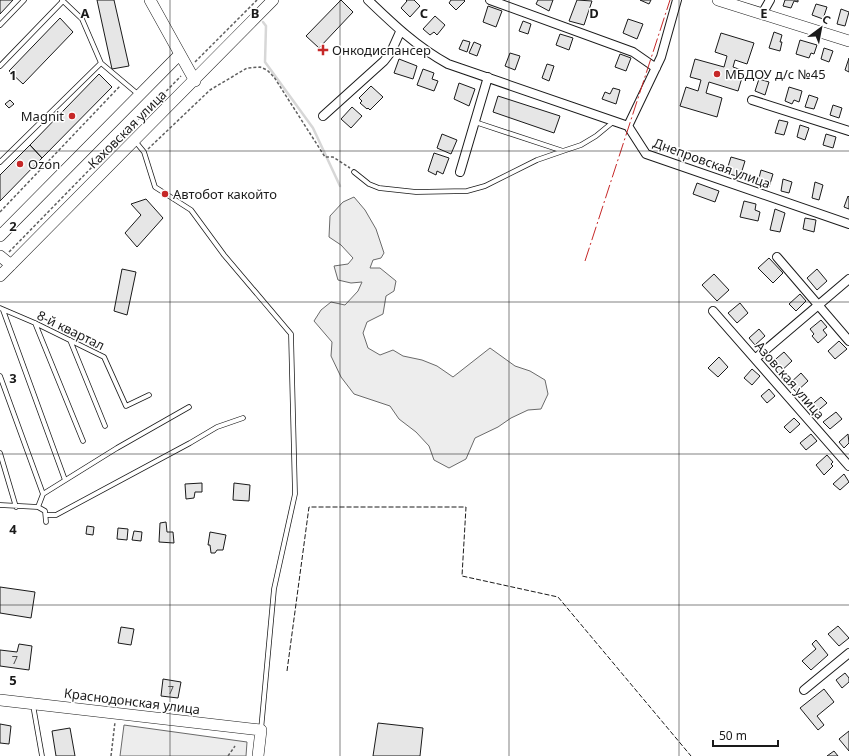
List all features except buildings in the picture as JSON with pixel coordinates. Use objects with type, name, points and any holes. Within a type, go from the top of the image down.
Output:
[{"type":"street","points":[[150,0],[195,81]]},
{"type":"street","name":"Каховская улица","points":[[0,276],[195,81],[273,0]]},
{"type":"street","points":[[368,0],[400,32],[433,56],[448,64],[628,126],[664,48],[677,0]]},
{"type":"street","points":[[490,0],[633,52],[656,68]]},
{"type":"street","points":[[718,0],[849,41]]},
{"type":"street","points":[[762,14],[770,0]]},
{"type":"street","points":[[323,116],[384,61],[391,52],[400,32]]},
{"type":"street","points":[[0,236],[180,54]]},
{"type":"street","points":[[460,172],[488,77]]},
{"type":"street","points":[[752,100],[849,131]]},
{"type":"street","name":"Днепровская улица","points":[[628,126],[646,154],[849,224]]},
{"type":"street","points":[[1,257],[11,265]]},
{"type":"street","points":[[777,257],[849,341]]},
{"type":"street","points":[[756,358],[849,280]]},
{"type":"street","name":"Азовская улица","points":[[713,311],[756,358],[849,466]]},
{"type":"street","points":[[804,690],[849,654]]},
{"type":"street","name":"Краснодонская улица","points":[[0,700],[261,730]]},
{"type":"street","points":[[258,756],[261,730]]},
{"type":"lane","points":[[0,25],[24,0]]},
{"type":"lane","points":[[0,66],[62,1],[82,19],[101,63],[140,95]]},
{"type":"lane","points":[[0,162],[101,63]]},
{"type":"lane","points":[[354,172],[369,184],[379,188],[416,192],[467,191],[485,186],[537,160],[581,144],[596,136],[614,120]]},
{"type":"lane","points":[[474,122],[563,151]]},
{"type":"lane","points":[[134,141],[144,152],[155,187],[191,210],[224,255],[290,334],[295,494],[274,589],[261,730]]},
{"type":"lane","points":[[2,309],[65,480]]},
{"type":"lane","name":"8-й квартал","points":[[2,309],[35,323],[104,357],[126,406],[149,395]]},
{"type":"lane","points":[[35,323],[83,441]]},
{"type":"lane","points":[[70,340],[105,426]]},
{"type":"lane","points":[[0,376],[43,494]]},
{"type":"lane","points":[[38,507],[43,494],[117,448],[189,407]]},
{"type":"lane","points":[[46,515],[56,515],[190,444],[217,427],[243,418]]},
{"type":"lane","points":[[0,453],[16,507]]},
{"type":"lane","points":[[0,505],[38,507],[45,511],[46,522]]},
{"type":"lane","points":[[32,704],[42,756]]},
{"type":"path","points":[[192,65],[257,0]]},
{"type":"path","points":[[144,152],[210,90],[248,68],[260,66],[274,77],[325,157],[334,156],[354,172]]},
{"type":"path","points":[[1,257],[182,75]]},
{"type":"path","points":[[0,212],[124,82]]},
{"type":"path","points":[[111,756],[114,722]]},
{"type":"path","points":[[228,756],[235,746]]},
{"type":"shaded area","points":[[354,197],[365,210],[376,229],[384,253],[381,258],[373,260],[370,268],[380,268],[396,281],[394,291],[386,296],[383,314],[367,322],[363,333],[368,348],[380,355],[393,350],[403,356],[422,360],[437,366],[453,377],[490,348],[515,366],[530,371],[545,380],[548,394],[541,409],[528,410],[475,438],[466,459],[449,468],[434,460],[429,446],[416,432],[399,419],[390,406],[354,394],[341,377],[331,356],[332,342],[314,321],[321,310],[331,302],[345,305],[358,291],[362,282],[351,283],[338,280],[334,266],[348,264],[353,258],[341,245],[329,237],[330,216],[343,202]]},
{"type":"shaded area","points":[[124,725],[247,742],[246,756],[120,756]]},
{"type":"waterway","points":[[263,22],[266,26],[265,62],[313,128],[340,186]]},
{"type":"fence","points":[[287,671],[309,507],[466,507],[462,576],[558,597],[691,756]]},
{"type":"power","points":[[585,261],[670,0]]},
{"type":"place","name":"Онкодиспансер","points":[[323,50]]},
{"type":"place","name":"МБДОУ д/с №45","points":[[717,74]]},
{"type":"place","name":"Magnit","points":[[72,116]]},
{"type":"place","name":"Ozon","points":[[20,164]]},
{"type":"place","name":"Автобот какойто","points":[[165,194]]}]
